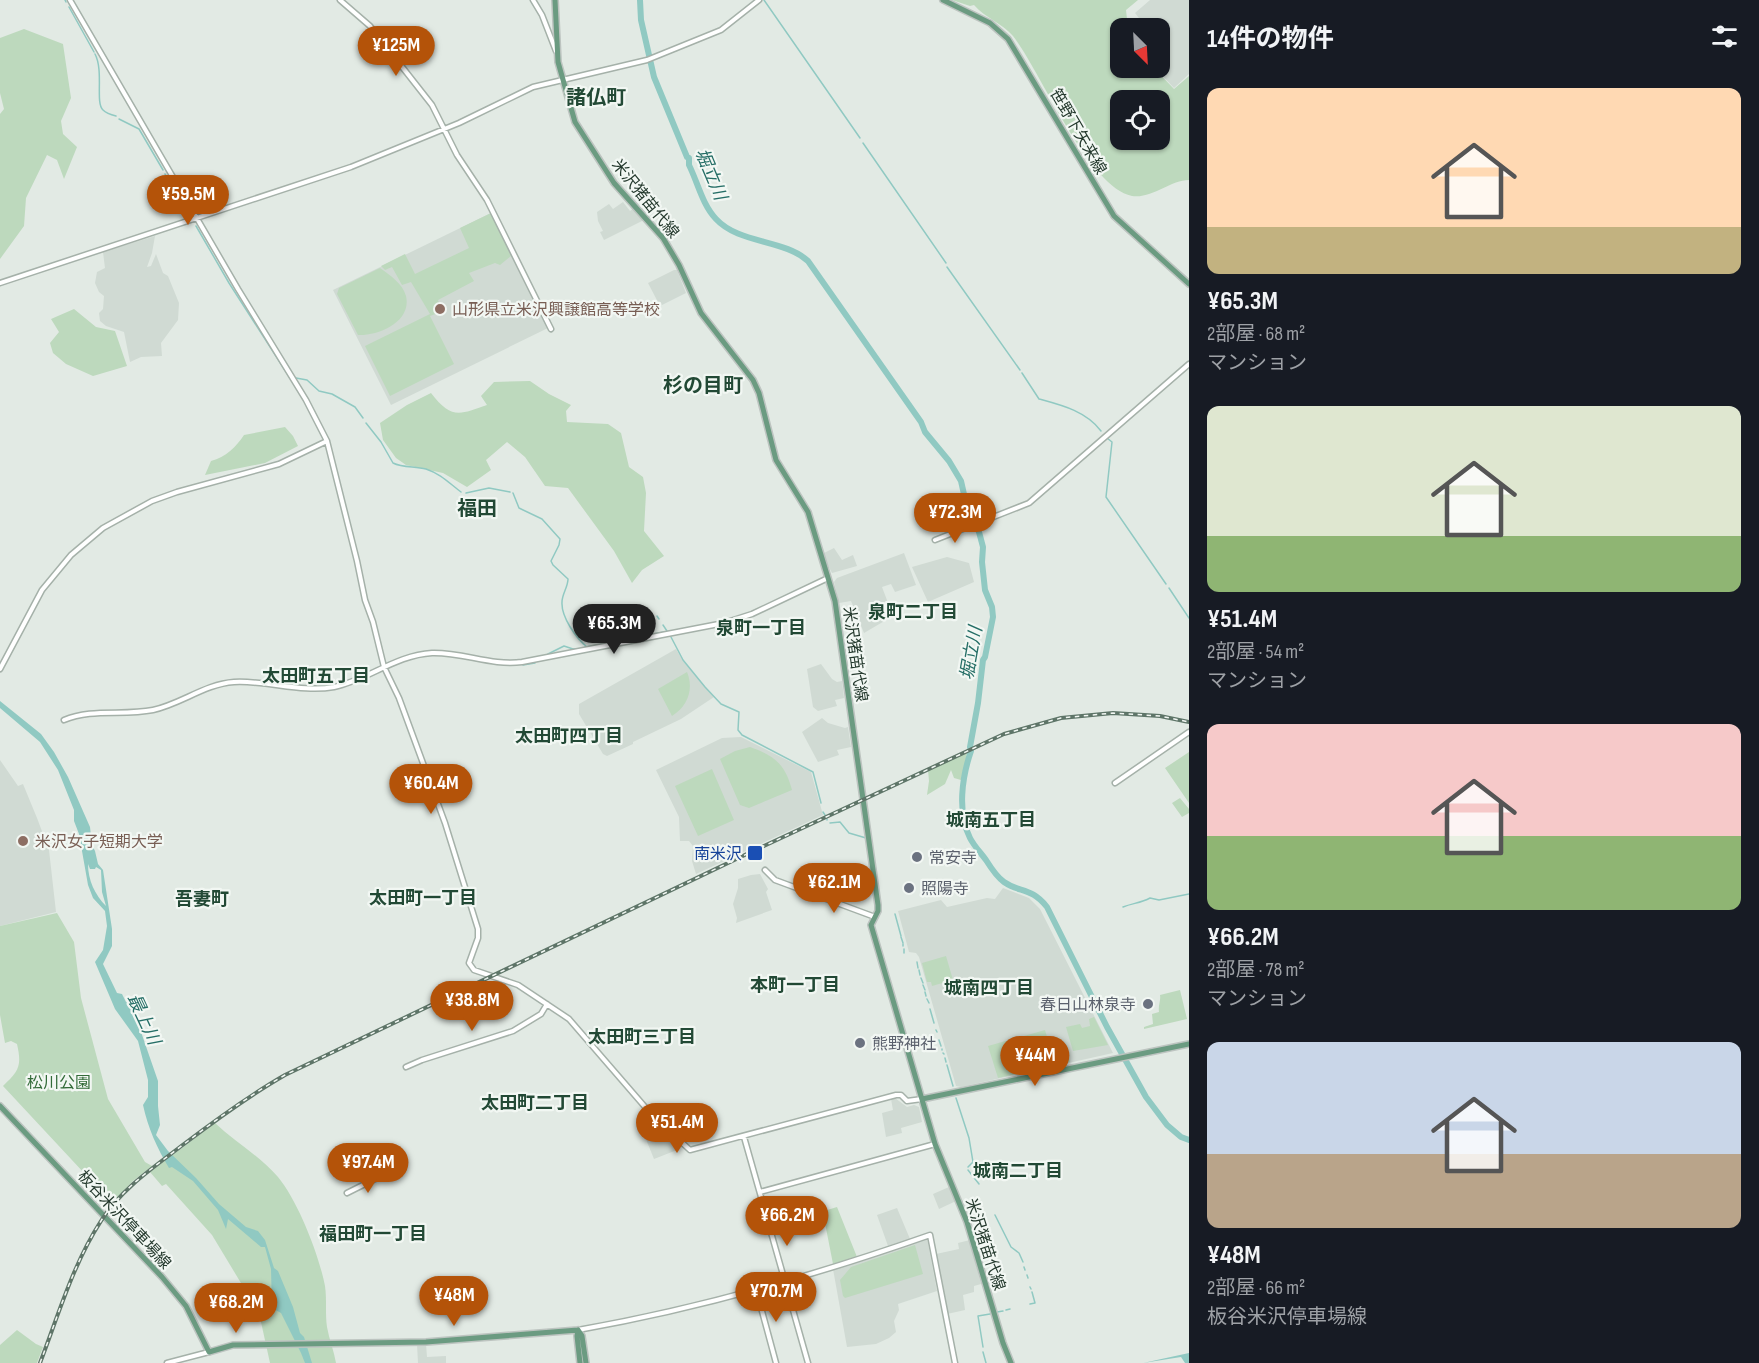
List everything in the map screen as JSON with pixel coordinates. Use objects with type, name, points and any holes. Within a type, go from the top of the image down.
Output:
[{"type":"main road","name":"米沢猪苗代線","points":[[555,0],[557,53],[562,79],[571,111],[583,137],[614,183],[663,238],[679,265],[701,313],[753,380],[776,459],[808,512],[835,601],[879,908],[871,925],[935,1144],[967,1222],[1011,1363]]},
{"type":"main road","name":"笹野下矢来線","points":[[943,0],[990,23],[1008,39],[1114,216],[1189,284]]},
{"type":"main road","points":[[922,1099],[1189,1044]]},
{"type":"main road","name":"板谷米沢停車場線","points":[[0,1106],[162,1277],[186,1306],[209,1352]]},
{"type":"main road","points":[[209,1352],[233,1346],[426,1342],[579,1330]]},
{"type":"main road","points":[[579,1330],[577,1336],[580,1363]]},
{"type":"main road","points":[[579,1330],[586,1363]]},
{"type":"street","points":[[70,0],[196,219],[306,400],[327,441],[365,600],[384,667],[399,698],[442,815],[478,929],[478,938],[469,960],[470,966],[478,973],[518,985],[574,1024],[652,1115],[687,1148],[695,1150],[896,1095],[909,1101],[922,1099]]},
{"type":"street","points":[[340,0],[370,26],[425,95],[456,155],[487,200],[551,329]]},
{"type":"street","points":[[533,0],[542,15],[557,53]]},
{"type":"street","points":[[0,284],[342,170],[444,129],[525,89],[646,60],[721,30],[759,0]]},
{"type":"street","points":[[935,540],[1020,508],[1039,496],[1189,364]]},
{"type":"street","points":[[0,669],[42,590],[71,555],[104,528],[152,501],[274,466],[327,441]]},
{"type":"street","points":[[64,720],[92,712],[135,713],[155,710],[211,687],[231,682],[305,688],[332,687],[408,657],[433,653],[496,663],[514,663],[712,626],[752,614],[829,578]]},
{"type":"street","points":[[1115,783],[1189,732]]},
{"type":"street","points":[[765,870],[775,880],[875,917]]},
{"type":"street","points":[[406,1067],[513,1031],[541,1014],[547,1005]]},
{"type":"street","points":[[744,1137],[808,1363]]},
{"type":"street","points":[[760,1192],[935,1144]]},
{"type":"street","points":[[347,1193],[403,1165]]},
{"type":"street","points":[[579,1330],[658,1316],[785,1281],[930,1235],[955,1363]]},
{"type":"street","points":[[756,1289],[776,1363]]},
{"type":"street","points":[[167,1363],[209,1352]]},
{"type":"shaded area","points":[[1150,0],[1189,0],[1189,74],[1174,88],[1164,78],[1170,78],[1170,18],[1139,18],[1135,13]]},
{"type":"shaded area","points":[[623,202],[630,211],[634,208],[644,220],[604,240],[600,232],[603,231],[597,212],[609,204],[613,209]]},
{"type":"shaded area","name":"山形県立米沢興譲館高等学校","points":[[491,213],[548,328],[391,405],[333,290]]},
{"type":"shaded area","points":[[155,236],[147,267],[151,266],[156,254],[179,303],[178,320],[161,343],[162,356],[141,357],[130,362],[124,332],[106,326],[100,321],[99,313],[103,309],[104,296],[99,292],[95,283],[97,272],[105,268],[103,252]]},
{"type":"shaded area","points":[[677,270],[686,293],[660,306],[648,283]]},
{"type":"shaded area","points":[[834,548],[842,560],[853,555],[857,566],[832,573],[822,554]]},
{"type":"shaded area","points":[[904,553],[916,585],[895,592],[891,584],[882,587],[893,616],[864,633],[851,601],[839,603],[834,582],[837,578]]},
{"type":"shaded area","points":[[947,557],[969,563],[974,582],[928,602],[912,567]]},
{"type":"shaded area","points":[[676,649],[683,661],[714,697],[681,719],[633,744],[607,756],[603,754],[579,714],[579,704]]},
{"type":"shaded area","points":[[821,664],[832,679],[837,682],[842,681],[844,698],[835,700],[837,706],[818,711],[813,707],[807,669]]},
{"type":"shaded area","points":[[822,718],[828,723],[848,727],[851,747],[837,750],[839,755],[818,762],[802,732]]},
{"type":"shaded area","points":[[741,737],[811,772],[823,815],[696,874],[692,861],[693,846],[689,841],[680,841],[679,817],[656,770],[722,738]]},
{"type":"shaded area","name":"米沢女子短期大学","points":[[0,760],[18,786],[23,784],[49,850],[56,912],[0,926]]},
{"type":"shaded area","points":[[760,874],[768,889],[766,892],[772,910],[736,923],[733,904],[738,879]]},
{"type":"shaded area","points":[[1003,888],[1029,898],[1040,909],[1113,1053],[961,1087],[956,1086],[919,957],[916,953],[909,952],[898,911],[941,900],[947,907],[987,898],[995,899]]},
{"type":"shaded area","points":[[895,1098],[907,1107],[914,1105],[919,1107],[922,1122],[901,1128],[902,1133],[886,1137],[882,1113],[893,1110],[891,1099]]},
{"type":"shaded area","points":[[651,1117],[677,1150],[654,1159],[639,1122]]},
{"type":"shaded area","points":[[949,1187],[956,1201],[939,1209],[933,1194]]},
{"type":"shaded area","points":[[897,1208],[910,1239],[888,1246],[877,1215]]},
{"type":"shaded area","points":[[927,1238],[937,1291],[898,1304],[899,1310],[894,1321],[896,1332],[889,1338],[876,1344],[847,1347],[833,1269]]},
{"type":"shaded area","points":[[970,1240],[981,1284],[974,1286],[974,1292],[963,1295],[965,1310],[947,1314],[936,1254],[959,1249],[958,1243]]},
{"type":"shaded area","points":[[417,1344],[426,1344],[427,1357],[446,1356],[446,1363],[418,1363]]},
{"type":"green space","points":[[952,0],[1138,0],[1126,10],[1127,18],[1110,18],[1110,78],[1164,78],[1174,89],[1189,76],[1189,180],[1139,196],[1132,196],[1115,188],[1082,151],[1013,36],[974,5],[970,6]]},
{"type":"green space","points":[[24,29],[63,44],[71,98],[61,121],[63,134],[77,147],[64,179],[57,160],[47,155],[26,198],[24,226],[0,259],[0,114],[4,109],[0,93],[0,38]]},
{"type":"green space","points":[[491,213],[511,256],[500,265],[495,263],[469,273],[474,281],[438,300],[440,306],[438,313],[430,316],[454,364],[390,396],[365,346],[430,314],[411,282],[402,285],[392,267],[385,270],[381,266],[405,254],[415,274],[469,248],[460,228]]},
{"type":"green space","points":[[380,268],[396,280],[402,288],[406,296],[404,313],[392,326],[384,330],[358,335],[337,294],[339,288]]},
{"type":"green space","points":[[74,309],[96,327],[115,331],[127,366],[93,376],[66,364],[53,353],[50,343],[59,332],[51,319]]},
{"type":"green space","points":[[530,381],[571,405],[566,411],[567,422],[608,424],[621,433],[629,467],[643,477],[646,493],[644,531],[664,556],[642,570],[632,583],[614,551],[568,488],[545,486],[525,457],[507,442],[486,460],[491,470],[467,487],[443,473],[406,465],[396,458],[383,440],[380,423],[407,405],[431,393],[450,411],[462,412],[487,405],[481,396],[494,382]]},
{"type":"green space","points":[[285,427],[298,446],[265,463],[205,475],[211,461],[230,451],[244,435]]},
{"type":"green space","points":[[687,672],[690,685],[688,697],[678,712],[672,716],[658,689]]},
{"type":"green space","points":[[750,747],[778,762],[792,790],[749,808],[740,805],[720,759],[735,751]]},
{"type":"green space","points":[[968,751],[961,780],[954,778],[951,770],[945,784],[927,795],[928,770]]},
{"type":"green space","points":[[1189,752],[1189,803],[1165,768]]},
{"type":"green space","points":[[712,769],[734,820],[698,836],[675,786]]},
{"type":"green space","points":[[1180,798],[1189,809],[1189,813],[1182,817],[1172,803]]},
{"type":"green space","name":"松川公園","points":[[57,913],[74,942],[81,998],[108,1099],[145,1162],[152,1166],[133,1181],[112,1203],[3,1086],[16,1072],[19,1058],[17,1044],[11,1041],[5,1043],[0,1015],[0,926]]},
{"type":"green space","points":[[946,956],[953,980],[932,986],[931,982],[927,982],[922,963]]},
{"type":"green space","points":[[1180,990],[1187,1019],[1144,1029],[1153,1024],[1152,1014],[1159,1012],[1160,995]]},
{"type":"green space","points":[[1094,1017],[1108,1045],[1073,1051],[1066,1027],[1080,1024],[1082,1028],[1090,1026],[1089,1019]]},
{"type":"green space","points":[[1045,1030],[1053,1057],[1065,1055],[1069,1057],[1070,1062],[998,1078],[988,1046]]},
{"type":"green space","points":[[215,1123],[271,1169],[286,1187],[293,1200],[313,1244],[322,1273],[326,1291],[327,1327],[336,1363],[270,1363],[261,1322],[250,1298],[212,1235],[166,1184],[162,1186],[150,1172]]},
{"type":"green space","points":[[837,1207],[857,1257],[833,1264],[823,1213]]},
{"type":"green space","points":[[915,1245],[923,1274],[845,1298],[843,1296],[840,1280],[851,1267]]},
{"type":"green space","points":[[17,1330],[43,1347],[37,1363],[0,1363],[0,1345]]},
{"type":"water","points":[[0,701],[41,734],[68,777],[90,827],[92,845],[98,864],[103,870],[112,929],[112,946],[103,964],[117,993],[122,994],[126,1002],[132,1006],[158,1081],[160,1125],[156,1135],[168,1151],[219,1204],[246,1227],[258,1231],[265,1240],[274,1268],[278,1271],[293,1307],[312,1363],[305,1363],[281,1313],[272,1308],[271,1269],[265,1247],[261,1247],[228,1219],[226,1229],[218,1210],[193,1181],[172,1167],[169,1168],[157,1145],[147,1122],[143,1105],[148,1097],[148,1080],[138,1041],[115,1009],[95,962],[103,950],[107,926],[105,911],[93,898],[88,885],[79,834],[74,821],[74,810],[58,770],[40,742],[0,708]],"holes":[[[88,864],[90,869],[96,867],[101,870],[102,892],[106,906],[93,887]]]},
{"type":"water","points":[[1189,1353],[1189,1363],[1185,1363],[1181,1357],[1143,1363]]},
{"type":"waterway","name":"堀立川","points":[[640,0],[641,20],[654,77],[711,213],[726,227],[737,233],[787,249],[808,261],[961,481],[966,503],[983,547],[985,590],[992,607],[993,617],[983,660],[971,751],[963,783],[962,806],[966,828],[973,844],[999,878],[1036,896],[1047,907],[1107,1027],[1146,1097],[1167,1125],[1181,1137],[1189,1140]]},
{"type":"waterway","points":[[764,0],[860,138]]},
{"type":"waterway","points":[[69,7],[94,52]]},
{"type":"waterway","points":[[95,54],[99,69],[101,106],[103,110],[116,116]]},
{"type":"waterway","points":[[119,119],[139,129],[163,170]]},
{"type":"waterway","points":[[863,143],[946,263]]},
{"type":"waterway","points":[[165,174],[188,213]]},
{"type":"waterway","points":[[196,226],[229,283],[290,378]]},
{"type":"waterway","points":[[947,267],[1020,370]]},
{"type":"waterway","points":[[1022,373],[1039,399],[1064,406],[1081,414],[1101,431]]},
{"type":"waterway","points":[[296,378],[307,380],[319,391],[332,394],[355,407],[363,418]]},
{"type":"waterway","points":[[366,423],[381,442],[393,463],[431,471],[461,492]]},
{"type":"waterway","points":[[1107,438],[1112,442],[1106,497],[1166,584]]},
{"type":"waterway","points":[[466,493],[489,488],[510,492]]},
{"type":"waterway","points":[[513,493],[519,508],[542,519],[560,539],[551,561],[568,579],[562,599],[562,608],[570,627],[587,647]]},
{"type":"waterway","points":[[1169,588],[1189,618]]},
{"type":"waterway","points":[[663,625],[667,631]]},
{"type":"waterway","points":[[633,638],[664,632]]},
{"type":"waterway","points":[[671,637],[683,660],[705,687],[721,704],[739,712],[738,730],[742,735],[813,772],[821,803]]},
{"type":"waterway","points":[[601,644],[625,640]]},
{"type":"waterway","points":[[585,647],[598,645]]},
{"type":"waterway","points":[[548,654],[564,646],[578,649]]},
{"type":"waterway","points":[[523,665],[535,663]]},
{"type":"waterway","points":[[830,823],[840,822],[849,833],[866,838]]},
{"type":"waterway","points":[[1123,907],[1150,898],[1159,900],[1189,894]]},
{"type":"waterway","points":[[895,914],[901,936]]},
{"type":"waterway","points":[[901,937],[903,943]]},
{"type":"waterway","points":[[917,962],[918,968]]},
{"type":"waterway","points":[[919,970],[920,975]]},
{"type":"waterway","points":[[921,978],[923,983]]},
{"type":"waterway","points":[[923,985],[925,990]]},
{"type":"waterway","points":[[925,992],[926,996]]},
{"type":"waterway","points":[[927,999],[929,1003]]},
{"type":"waterway","points":[[930,1009],[934,1023]]},
{"type":"waterway","points":[[939,1040],[941,1046]]},
{"type":"waterway","points":[[945,1058],[946,1062]]},
{"type":"waterway","points":[[947,1065],[953,1086]]},
{"type":"waterway","points":[[956,1098],[969,1138],[973,1162],[968,1167]]},
{"type":"waterway","points":[[968,1170],[979,1184]]},
{"type":"waterway","points":[[995,1215],[1011,1247],[1019,1253],[1023,1262]]},
{"type":"waterway","points":[[1030,1304],[1035,1303],[1032,1292]]},
{"type":"waterway","points":[[1006,1310],[1010,1309]]},
{"type":"waterway","points":[[997,1312],[1003,1311]]},
{"type":"waterway","points":[[983,1347],[978,1316],[990,1314]]},
{"type":"waterway","points":[[983,1352],[986,1363]]},
{"type":"railway","points":[[40,1363],[82,1255],[109,1209],[150,1170],[246,1099],[285,1075],[1004,734],[1061,718],[1113,713],[1160,716],[1189,722]]},
{"type":"place","name":"山形県立米沢興譲館高等学校","points":[[440,309]]},
{"type":"place","name":"米沢女子短期大学","points":[[23,841]]},
{"type":"place","name":"南米沢","points":[[755,853]]},
{"type":"place","name":"常安寺","points":[[917,857]]},
{"type":"place","name":"照陽寺","points":[[909,888]]},
{"type":"place","name":"春日山林泉寺","points":[[1148,1004]]},
{"type":"place","name":"熊野神社","points":[[860,1043]]},
{"type":"district","name":"諸仏町","points":[[596,97]]},
{"type":"district","name":"杉の目町","points":[[703,385]]},
{"type":"district","name":"福田","points":[[477,508]]},
{"type":"district","name":"泉町二丁目","points":[[913,612]]},
{"type":"district","name":"泉町一丁目","points":[[761,628]]},
{"type":"district","name":"太田町五丁目","points":[[316,676]]},
{"type":"district","name":"太田町四丁目","points":[[569,736]]},
{"type":"district","name":"城南五丁目","points":[[991,820]]},
{"type":"district","name":"太田町一丁目","points":[[423,898]]},
{"type":"district","name":"吾妻町","points":[[202,899]]},
{"type":"district","name":"本町一丁目","points":[[795,985]]},
{"type":"district","name":"城南四丁目","points":[[989,988]]},
{"type":"district","name":"太田町三丁目","points":[[642,1037]]},
{"type":"district","name":"太田町二丁目","points":[[535,1103]]},
{"type":"district","name":"城南二丁目","points":[[1018,1171]]},
{"type":"district","name":"福田町一丁目","points":[[373,1234]]},
{"type":"water label","name":"最上川","points":[[144,1019]]}]
